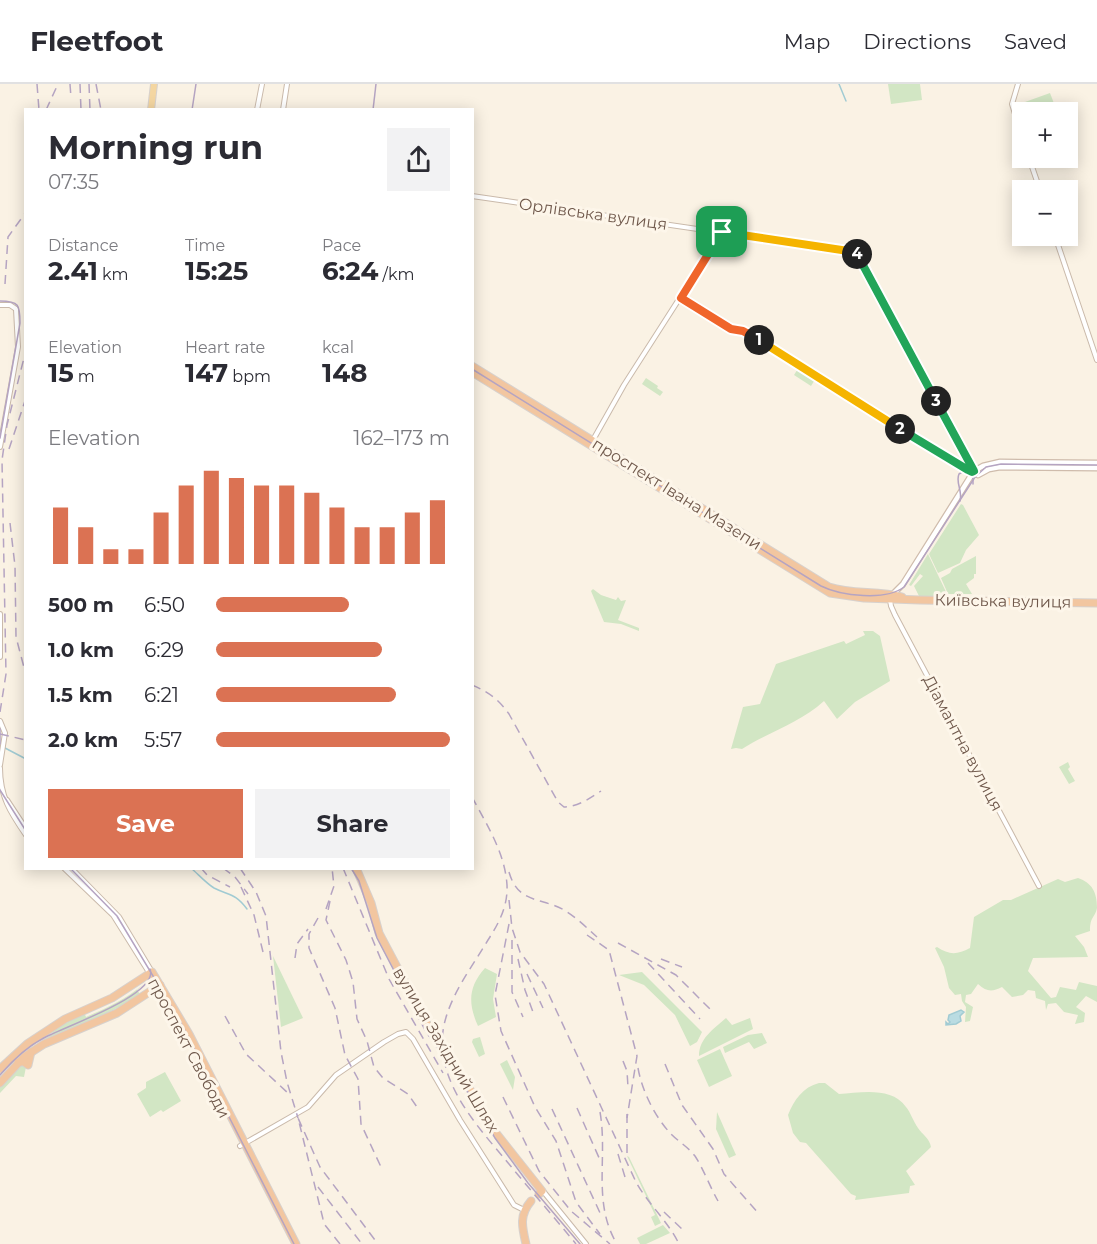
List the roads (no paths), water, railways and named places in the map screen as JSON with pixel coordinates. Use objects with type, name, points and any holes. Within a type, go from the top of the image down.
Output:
[{"type":"highway","name":"проспект Івана Мазепи","points":[[474,367],[820,589],[842,596],[891,596]]},
{"type":"highway","name":"проспект Івана Мазепи","points":[[474,373],[591,443]]},
{"type":"highway","name":"Київська вулиця","points":[[891,596],[910,599],[1097,603]]},
{"type":"highway","name":"вулиця Західний Шлях","points":[[357,870],[371,903],[379,933],[418,1008],[496,1133],[541,1192]]},
{"type":"highway","name":"проспект Свободи","points":[[151,972],[291,1244]]},
{"type":"highway","points":[[8,1073],[1,1068],[27,1044],[70,1017],[112,998],[151,972]]},
{"type":"highway","points":[[0,1083],[18,1062],[28,1065],[31,1052],[44,1044],[117,1013],[159,985]]},
{"type":"highway","name":"проспект Свободи","points":[[242,1145],[296,1244]]},
{"type":"highway","points":[[526,1244],[522,1222],[524,1210],[531,1201]]},
{"type":"main road","points":[[151,108],[154,84]]},
{"type":"main road","points":[[891,596],[903,584],[973,472],[983,466],[1000,462],[1097,463]]},
{"type":"main road","points":[[973,472],[978,476],[989,469],[1000,467],[1097,468]]},
{"type":"street","points":[[257,108],[262,84]]},
{"type":"street","points":[[283,108],[287,84]]},
{"type":"street","points":[[1013,102],[1018,84]]},
{"type":"street","name":"Орлівська вулиця","points":[[474,196],[855,252],[973,472]]},
{"type":"street","points":[[591,443],[624,385],[722,232]]},
{"type":"street","points":[[1058,246],[1097,360]]},
{"type":"street","points":[[681,298],[731,329],[747,333],[973,472]]},
{"type":"street","points":[[0,305],[8,305],[16,309],[18,347],[2,418],[0,447]]},
{"type":"street","name":"Діамантна вулиця","points":[[891,596],[891,606],[895,615],[1040,886]]},
{"type":"street","points":[[0,614],[0,657]]},
{"type":"street","points":[[0,721],[5,736],[0,766],[1,790],[7,805],[24,832]]},
{"type":"street","points":[[1,790],[24,826]]},
{"type":"street","name":"проспект Свободи","points":[[66,870],[113,915],[151,972]]},
{"type":"street","name":"проспект Свободи","points":[[73,870],[119,916],[151,972]]},
{"type":"street","points":[[242,1145],[308,1107],[330,1080],[371,1050],[398,1034],[406,1032],[514,1205],[524,1210]]},
{"type":"street","name":"вулиця Західний Шлях","points":[[541,1192],[586,1244]]},
{"type":"water","points":[[961,1010],[964,1012],[960,1016],[961,1021],[946,1025],[946,1022],[948,1024],[950,1022],[949,1015]]},
{"type":"waterway","points":[[839,84],[846,101]]},
{"type":"waterway","points":[[5,748],[24,758]]},
{"type":"waterway","points":[[193,870],[214,888],[236,897],[247,909]]},
{"type":"tram line","points":[[192,108],[196,84]]},
{"type":"tram line","points":[[373,108],[376,84]]},
{"type":"tram line","points":[[0,301],[15,303],[20,312],[0,438]]},
{"type":"tram line","points":[[474,370],[821,586],[863,596],[886,594],[904,587],[975,477],[986,467],[1001,464],[1097,465]]},
{"type":"tram line","points":[[960,501],[959,474],[964,471],[970,473],[973,484]]},
{"type":"tram line","points":[[0,729],[0,744]]},
{"type":"tram line","points":[[0,790],[24,828]]},
{"type":"tram line","points":[[72,870],[117,916],[180,1021],[294,1244]]},
{"type":"tram line","points":[[352,870],[359,881],[377,938],[425,1030],[472,1098],[495,1138],[528,1183],[580,1244]]},
{"type":"tram line","points":[[0,1075],[36,1043],[125,1000],[149,979],[150,969]]},
{"type":"railway","points":[[37,84],[39,108]]},
{"type":"railway","points":[[47,108],[58,84]]},
{"type":"railway","points":[[70,84],[71,98]]},
{"type":"railway","points":[[80,84],[81,108]]},
{"type":"railway","points":[[89,84],[90,108]]},
{"type":"railway","points":[[96,84],[101,108]]},
{"type":"railway","points":[[5,284],[8,237],[24,215]]},
{"type":"railway","points":[[0,712],[6,674],[2,460],[7,425],[24,358]]},
{"type":"railway","points":[[9,449],[24,404]]},
{"type":"railway","points":[[10,523],[15,566],[16,637],[24,667]]},
{"type":"railway","points":[[474,686],[493,697],[509,714],[558,802],[564,807],[579,804],[601,791]]},
{"type":"railway","points":[[0,734],[24,740]]},
{"type":"railway","points":[[474,801],[499,850],[506,873],[507,893],[499,921],[462,982],[448,1012],[442,1043],[444,1060],[454,1089],[470,1116],[576,1244]]},
{"type":"railway","points":[[203,870],[207,875],[230,887]]},
{"type":"railway","points":[[226,870],[235,877],[248,894]]},
{"type":"railway","points":[[241,870],[256,892],[266,916],[281,1052],[298,1118]]},
{"type":"railway","points":[[326,909],[334,886],[332,870]]},
{"type":"railway","points":[[344,870],[389,979],[443,1073]]},
{"type":"railway","points":[[509,872],[518,890],[524,895],[564,910],[597,937]]},
{"type":"railway","points":[[241,887],[254,915],[263,952]]},
{"type":"railway","points":[[509,900],[512,928],[520,952],[544,984],[636,1182],[679,1244]]},
{"type":"railway","points":[[330,901],[326,920],[346,960],[353,982],[357,1019],[367,1041],[374,1067],[383,1078],[408,1094],[417,1107]]},
{"type":"railway","points":[[318,918],[309,934],[309,948],[335,1008],[345,1055],[358,1079],[361,1124],[381,1167]]},
{"type":"railway","points":[[509,924],[495,995],[501,1031],[535,1107],[556,1141],[576,1202],[600,1234]]},
{"type":"railway","points":[[295,958],[297,944],[308,929]]},
{"type":"railway","points":[[587,935],[609,950],[637,1056],[627,1118]]},
{"type":"railway","points":[[512,940],[512,992],[523,1017]]},
{"type":"railway","points":[[618,943],[676,975],[710,1009]]},
{"type":"railway","points":[[518,959],[533,1012]]},
{"type":"railway","points":[[661,959],[682,967]]},
{"type":"railway","points":[[648,963],[700,1019]]},
{"type":"railway","points":[[527,974],[543,1008]]},
{"type":"railway","points":[[225,1016],[246,1054],[289,1094]]},
{"type":"railway","points":[[623,1061],[627,1071],[628,1087]]},
{"type":"railway","points":[[665,1064],[682,1105],[713,1149],[724,1174],[760,1215]]},
{"type":"railway","points":[[638,1068],[646,1095],[655,1112],[671,1134],[695,1156],[718,1201]]},
{"type":"railway","points":[[503,1097],[539,1171],[571,1211],[610,1244]]},
{"type":"railway","points":[[577,1108],[600,1160]]},
{"type":"railway","points":[[552,1109],[601,1215]]},
{"type":"railway","points":[[627,1111],[627,1153]]},
{"type":"railway","points":[[600,1112],[605,1212],[609,1228],[617,1244]]},
{"type":"railway","points":[[340,1244],[325,1225],[298,1118],[320,1167],[378,1244]]},
{"type":"railway","points":[[618,1154],[625,1177]]},
{"type":"railway","points":[[318,1187],[362,1244]]},
{"type":"railway","points":[[664,1212],[682,1229]]}]
